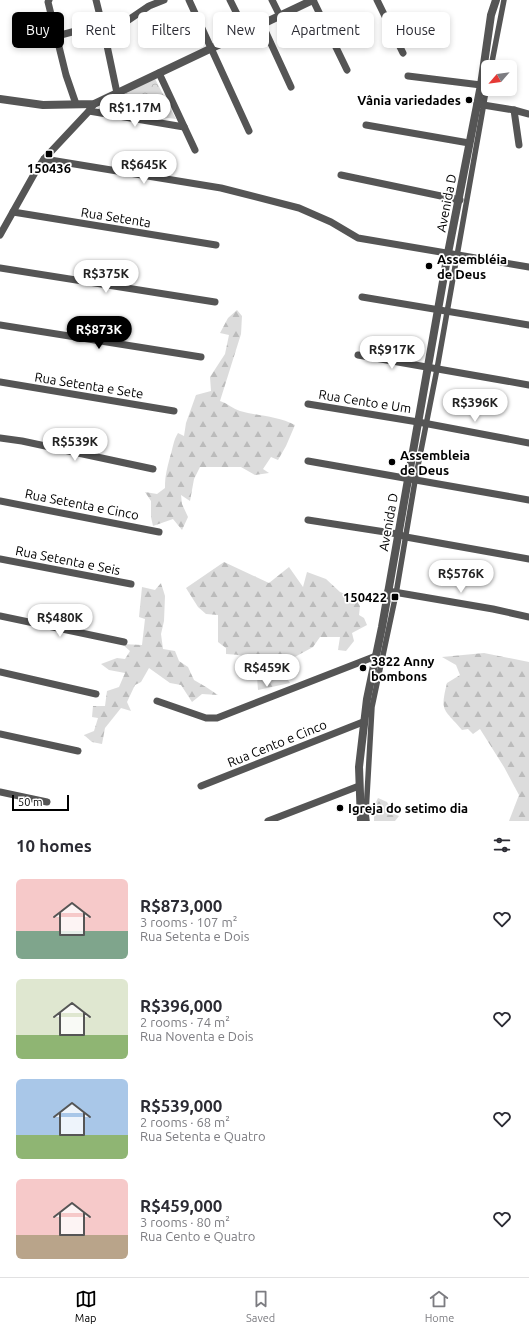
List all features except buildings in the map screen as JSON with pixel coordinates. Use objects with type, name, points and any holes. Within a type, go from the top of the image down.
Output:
[{"type":"street","points":[[49,0],[48,2],[51,12]]},
{"type":"street","points":[[96,0],[99,12]]},
{"type":"street","points":[[130,19],[150,6],[164,0]]},
{"type":"street","points":[[189,0],[249,131]]},
{"type":"street","points":[[230,0],[236,12]]},
{"type":"street","points":[[272,0],[278,12]]},
{"type":"street","points":[[288,12],[313,0],[347,70]]},
{"type":"street","points":[[377,0],[403,53]]},
{"type":"street","name":"Avenida D","points":[[488,0],[491,15]]},
{"type":"street","name":"Avenida D","points":[[487,60],[491,15],[496,0]]},
{"type":"street","points":[[492,60],[504,0]]},
{"type":"street","points":[[269,39],[291,87]]},
{"type":"street","points":[[60,48],[66,75],[76,104]]},
{"type":"street","points":[[108,48],[117,93]]},
{"type":"street","points":[[0,235],[36,169],[89,106],[212,48]]},
{"type":"street","points":[[159,73],[195,150]]},
{"type":"street","points":[[408,76],[481,83]]},
{"type":"street","name":"Avenida D","points":[[366,821],[372,708],[392,592],[398,534],[411,480],[433,368],[442,311],[448,253],[460,200],[469,143],[482,96]]},
{"type":"street","points":[[0,99],[43,105],[76,104],[184,127]]},
{"type":"street","points":[[480,104],[529,114]]},
{"type":"street","name":"Avenida D","points":[[442,311],[457,255],[480,104]]},
{"type":"street","points":[[514,110],[519,145]]},
{"type":"street","points":[[366,125],[469,143]]},
{"type":"street","points":[[44,159],[222,188],[316,214],[358,238],[529,267]]},
{"type":"street","points":[[341,176],[460,200]]},
{"type":"street","name":"Rua Setenta","points":[[13,212],[216,245]]},
{"type":"street","points":[[0,268],[215,302]]},
{"type":"street","points":[[362,297],[529,325]]},
{"type":"street","points":[[0,325],[201,357]]},
{"type":"street","points":[[358,355],[529,385]]},
{"type":"street","name":"Rua Setenta e Sete","points":[[0,382],[174,411]]},
{"type":"street","name":"Rua Cento e Um","points":[[308,404],[422,422],[529,442]]},
{"type":"street","points":[[0,438],[22,441],[153,469]]},
{"type":"street","points":[[308,461],[529,500]]},
{"type":"street","name":"Avenida D","points":[[361,821],[359,767],[363,722],[376,656],[406,537],[411,480]]},
{"type":"street","name":"Rua Setenta e Cinco","points":[[0,501],[159,532]]},
{"type":"street","points":[[308,520],[398,534],[406,537],[529,559]]},
{"type":"street","name":"Rua Setenta e Seis","points":[[0,559],[131,584]]},
{"type":"street","points":[[392,592],[493,609],[529,617]]},
{"type":"street","points":[[0,616],[124,642]]},
{"type":"street","points":[[157,701],[206,718],[217,718],[376,656]]},
{"type":"street","points":[[0,672],[96,694]]},
{"type":"street","name":"Rua Cento e Cinco","points":[[201,786],[363,722]]},
{"type":"street","points":[[0,734],[78,751]]},
{"type":"street","points":[[268,821],[359,786]]},
{"type":"street","points":[[0,792],[47,802]]},
{"type":"green space","points":[[154,77],[176,119],[98,109]]},
{"type":"green space","points":[[237,310],[242,316],[241,334],[220,401],[240,411],[275,418],[295,425],[278,460],[271,457],[263,469],[269,473],[255,475],[241,467],[200,467],[194,479],[190,501],[181,495],[182,504],[188,517],[182,530],[173,519],[153,526],[151,517],[151,501],[145,492],[157,494],[165,488],[166,472],[175,439],[178,433],[184,436],[186,423],[196,395],[211,391],[210,377],[225,354],[229,335],[220,333],[228,318]]},
{"type":"green space","points":[[224,562],[269,583],[289,567],[303,587],[307,572],[326,579],[340,592],[355,598],[360,606],[359,615],[364,618],[367,625],[352,633],[354,641],[346,651],[338,650],[340,637],[320,637],[313,647],[293,658],[299,673],[284,674],[290,683],[258,690],[257,673],[253,662],[244,656],[226,654],[226,648],[218,642],[218,615],[206,614],[198,607],[186,588]]},
{"type":"green space","points":[[161,583],[165,596],[164,621],[161,634],[163,649],[175,651],[179,661],[188,667],[194,680],[218,695],[202,694],[192,702],[181,685],[170,683],[149,668],[141,682],[135,685],[127,702],[131,711],[121,708],[105,728],[102,744],[92,742],[84,735],[94,731],[98,718],[92,717],[93,706],[105,706],[107,691],[119,687],[125,673],[109,670],[101,664],[117,658],[125,659],[130,651],[122,644],[142,645],[145,619],[139,617],[142,587],[155,590]]},
{"type":"green space","points":[[484,653],[529,662],[529,821],[509,821],[519,795],[504,767],[480,729],[473,734],[468,729],[462,730],[445,709],[444,699],[447,683],[460,675],[456,665],[442,657]]},
{"type":"green space","points":[[378,798],[387,802],[394,814],[399,816],[395,821],[374,821],[374,806]]},
{"type":"place","name":"Vânia variedades","points":[[469,100]]},
{"type":"place","name":"150436","points":[[49,154]]},
{"type":"place","name":"Assembléia de Deus","points":[[429,266]]},
{"type":"place","name":"Assembleia de Deus","points":[[392,462]]},
{"type":"place","name":"150422","points":[[395,597]]},
{"type":"place","name":"3822 Anny bombons","points":[[363,668]]},
{"type":"place","name":"Igreja do setimo dia","points":[[340,808]]}]
